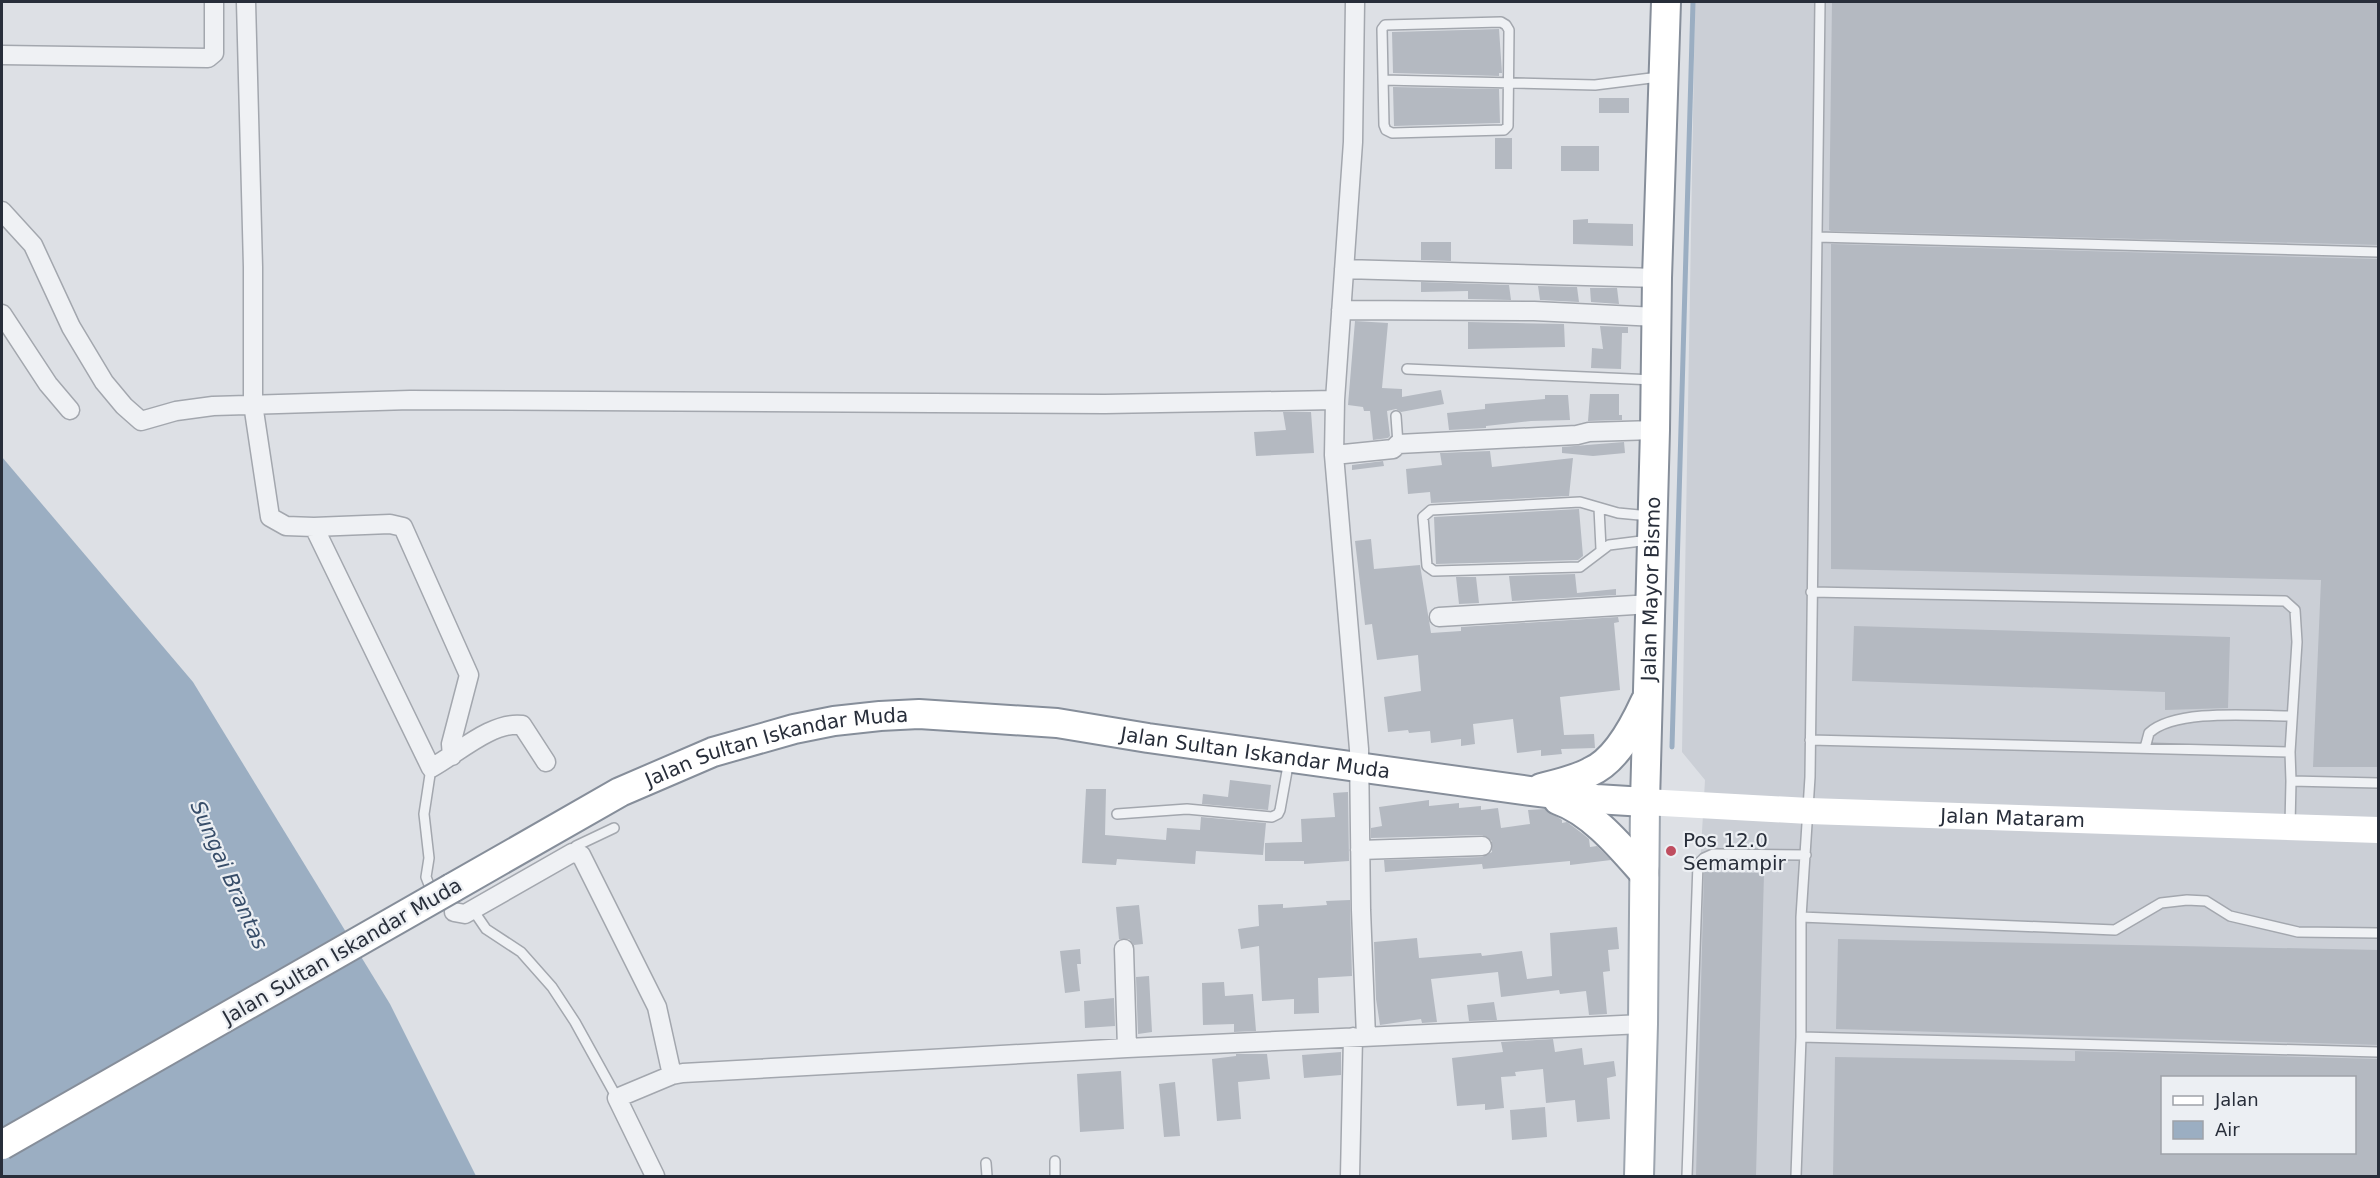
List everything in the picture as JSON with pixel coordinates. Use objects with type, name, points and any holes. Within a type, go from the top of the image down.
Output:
[{"type":"main road","name":"Jalan Mayor Bismo","points":[[1638,1176],[1657,278],[1666,2]]},
{"type":"main road","points":[[1530,791],[1592,772],[1608,760],[1636,722],[1648,694]]},
{"type":"main road","name":"Jalan Sultan Iskandar Muda","points":[[2,1144],[448,903],[620,792],[713,752],[794,729],[834,721],[919,714],[1057,723],[1148,738],[1530,791],[1645,802]]},
{"type":"main road","points":[[1530,791],[1565,803],[1588,818],[1620,846],[1643,872]]},
{"type":"main road","name":"Jalan Mataram","points":[[1645,802],[1809,811],[2290,825],[2379,830]]},
{"type":"street","points":[[2,55],[208,58],[214,53],[214,2]]},
{"type":"street","points":[[246,2],[253,404],[270,517],[286,526],[390,524],[403,527],[469,675],[451,744],[452,756]]},
{"type":"street","points":[[1350,1176],[1359,1037],[1359,748],[1334,455],[1335,400],[1353,142],[1355,2]]},
{"type":"street","points":[[2,211],[33,246],[71,327],[104,382],[139,420],[145,422],[186,410],[253,404],[410,400],[1106,404],[1335,400]]},
{"type":"street","points":[[1344,269],[1657,278]]},
{"type":"street","points":[[1341,310],[1534,311],[1657,317]]},
{"type":"street","points":[[2,314],[48,384],[70,410]]},
{"type":"street","points":[[1334,455],[1393,449],[1398,444],[1655,430]]},
{"type":"street","points":[[314,527],[431,768],[487,732],[516,724],[522,724],[546,762]]},
{"type":"street","points":[[1439,617],[1651,604]]},
{"type":"street","points":[[1360,850],[1482,846]]},
{"type":"street","points":[[448,903],[465,914],[572,853],[581,855],[657,1007],[672,1075]]},
{"type":"street","points":[[1124,949],[1127,1048]]},
{"type":"street","points":[[656,1176],[617,1098],[672,1075],[1127,1048],[1643,1024]]},
{"type":"lane","points":[[1796,1176],[1801,1037],[1801,917],[1809,811],[1820,2]]},
{"type":"lane","points":[[1501,22],[1509,30],[1508,126],[1504,130],[1392,133],[1386,130],[1384,125],[1383,80],[1382,29],[1385,25],[1501,22]]},
{"type":"lane","points":[[1383,80],[1596,86],[1664,76]]},
{"type":"lane","points":[[1817,237],[2379,252]]},
{"type":"lane","points":[[1407,369],[1656,381]]},
{"type":"lane","points":[[1396,416],[1398,444]]},
{"type":"lane","points":[[1580,502],[1618,513],[1652,528],[1601,549],[1585,565],[1575,568],[1434,571],[1427,566],[1423,516],[1431,510],[1580,502]]},
{"type":"lane","points":[[1599,508],[1601,549]]},
{"type":"lane","points":[[1811,592],[2285,601],[2295,610],[2297,642],[2290,752],[2290,825]]},
{"type":"lane","points":[[2145,748],[2149,733],[2168,721],[2200,716],[2292,716]]},
{"type":"lane","points":[[1810,740],[2290,752]]},
{"type":"lane","points":[[1117,814],[1187,809],[1272,817],[1280,810],[1289,757]]},
{"type":"lane","points":[[431,768],[424,814],[429,858],[426,877],[429,888],[448,903]]},
{"type":"lane","points":[[2291,781],[2379,783]]},
{"type":"lane","points":[[577,853],[576,846],[614,828]]},
{"type":"lane","points":[[1687,1176],[1698,864],[1713,854],[1806,855]]},
{"type":"lane","points":[[1801,917],[2115,930],[2161,903],[2187,900],[2206,901],[2230,916],[2298,932],[2379,933]]},
{"type":"lane","points":[[473,910],[486,929],[520,952],[552,987],[575,1022],[617,1098]]},
{"type":"lane","points":[[1801,1037],[2379,1052]]},
{"type":"lane","points":[[1055,1161],[1055,1176]]},
{"type":"lane","points":[[986,1163],[987,1176]]},
{"type":"shaded area","points":[[1695,2],[2378,2],[2378,1176],[1682,1176],[1705,780],[1682,752]]},
{"type":"water","name":"Sungai Brantas","points":[[2,457],[193,682],[390,1004],[476,1176],[2,1176]]},
{"type":"building","points":[[1832,2],[2379,2],[2379,245],[1831,231],[1829,230]]},
{"type":"building","points":[[1499,29],[1502,73],[1499,73],[1499,76],[1393,73],[1392,32]]},
{"type":"building","points":[[1393,87],[1499,89],[1500,123],[1394,126]]},
{"type":"building","points":[[1599,98],[1629,98],[1629,113],[1599,113]]},
{"type":"building","points":[[1495,138],[1512,138],[1512,169],[1495,169]]},
{"type":"building","points":[[1561,146],[1599,146],[1599,171],[1561,171]]},
{"type":"building","points":[[1588,219],[1588,223],[1633,224],[1633,246],[1573,244],[1573,220]]},
{"type":"building","points":[[1421,242],[1451,242],[1451,261],[1421,260]]},
{"type":"building","points":[[1831,244],[2379,259],[2379,767],[2313,767],[2321,580],[1831,569]]},
{"type":"building","points":[[1421,282],[1509,285],[1511,300],[1468,299],[1468,291],[1421,292]]},
{"type":"building","points":[[1538,286],[1577,287],[1579,302],[1540,300]]},
{"type":"building","points":[[1590,288],[1617,288],[1619,304],[1591,302]]},
{"type":"building","points":[[1355,321],[1388,323],[1382,388],[1402,389],[1402,397],[1441,390],[1444,404],[1401,412],[1396,409],[1387,411],[1390,436],[1373,440],[1370,411],[1364,411],[1363,407],[1348,405]]},
{"type":"building","points":[[1468,322],[1564,324],[1565,347],[1468,349]]},
{"type":"building","points":[[1600,326],[1628,327],[1628,333],[1622,333],[1621,369],[1591,368],[1592,348],[1603,349]]},
{"type":"building","points":[[1590,394],[1619,394],[1619,415],[1622,415],[1622,420],[1588,421]]},
{"type":"building","points":[[1545,395],[1568,395],[1570,420],[1531,421],[1486,426],[1486,428],[1449,430],[1447,413],[1485,409],[1485,404],[1545,399]]},
{"type":"building","points":[[1283,412],[1311,412],[1314,453],[1256,456],[1254,432],[1286,430]]},
{"type":"building","points":[[1624,442],[1625,453],[1593,456],[1562,453],[1562,447]]},
{"type":"building","points":[[1490,451],[1492,467],[1573,458],[1569,496],[1431,503],[1430,492],[1408,494],[1406,469],[1442,465],[1440,453]]},
{"type":"building","points":[[1383,461],[1384,466],[1352,470],[1352,465]]},
{"type":"building","points":[[1579,509],[1583,556],[1578,560],[1436,564],[1434,517]]},
{"type":"building","points":[[1371,539],[1374,569],[1420,565],[1431,633],[1461,631],[1461,627],[1618,617],[1619,622],[1614,623],[1620,690],[1560,697],[1564,735],[1594,734],[1595,748],[1561,749],[1562,754],[1541,756],[1541,750],[1517,753],[1513,719],[1473,724],[1475,744],[1461,746],[1461,739],[1431,743],[1430,731],[1388,732],[1384,697],[1421,691],[1418,655],[1377,660],[1372,624],[1365,625],[1355,541]]},
{"type":"building","points":[[1575,574],[1577,593],[1616,589],[1616,595],[1512,601],[1509,576]]},
{"type":"building","points":[[1456,577],[1476,577],[1479,603],[1459,604]]},
{"type":"building","points":[[1854,626],[2230,637],[2228,708],[2165,710],[2165,692],[1852,681]]},
{"type":"building","points":[[1230,780],[1271,785],[1268,810],[1202,804],[1203,794],[1228,797]]},
{"type":"building","points":[[1086,789],[1106,789],[1105,835],[1166,840],[1167,828],[1200,830],[1201,817],[1266,823],[1263,855],[1196,851],[1195,864],[1117,859],[1116,865],[1082,863]]},
{"type":"building","points":[[1348,792],[1349,861],[1304,864],[1304,861],[1265,861],[1265,843],[1302,842],[1301,819],[1335,817],[1333,793]]},
{"type":"building","points":[[1429,800],[1429,806],[1459,803],[1459,808],[1481,806],[1481,810],[1498,808],[1501,828],[1530,824],[1528,810],[1545,809],[1562,820],[1562,823],[1567,822],[1583,834],[1589,839],[1590,847],[1597,846],[1611,860],[1570,865],[1570,861],[1483,869],[1482,864],[1385,872],[1384,860],[1482,857],[1492,852],[1492,841],[1482,835],[1371,838],[1371,828],[1382,826],[1379,807]]},
{"type":"building","points":[[1704,872],[1764,873],[1756,1176],[1696,1176]]},
{"type":"building","points":[[1350,900],[1352,976],[1318,978],[1319,1013],[1294,1014],[1294,999],[1262,1001],[1259,946],[1241,949],[1238,929],[1259,926],[1258,905],[1283,904],[1283,908],[1327,905],[1326,901]]},
{"type":"building","points":[[1139,905],[1143,944],[1134,945],[1129,939],[1119,939],[1116,907]]},
{"type":"building","points":[[1617,927],[1619,949],[1608,950],[1610,971],[1603,972],[1607,1014],[1589,1015],[1586,991],[1560,994],[1559,990],[1501,997],[1498,972],[1431,979],[1437,1022],[1422,1023],[1421,1019],[1380,1025],[1376,999],[1374,942],[1417,938],[1419,958],[1481,953],[1482,956],[1522,951],[1527,979],[1552,976],[1550,933]]},
{"type":"building","points":[[1838,939],[2379,950],[2379,1045],[1836,1029]]},
{"type":"building","points":[[1080,949],[1081,964],[1077,964],[1080,991],[1065,993],[1060,951]]},
{"type":"building","points":[[1149,976],[1152,1032],[1138,1034],[1136,977]]},
{"type":"building","points":[[1224,982],[1225,996],[1253,994],[1256,1031],[1234,1032],[1234,1024],[1203,1025],[1202,983]]},
{"type":"building","points":[[1114,998],[1115,1026],[1085,1028],[1084,1001]]},
{"type":"building","points":[[1494,1002],[1497,1020],[1469,1021],[1467,1005]]},
{"type":"building","points":[[1553,1039],[1555,1052],[1582,1048],[1584,1065],[1614,1061],[1616,1076],[1607,1078],[1610,1119],[1577,1122],[1575,1100],[1546,1103],[1543,1069],[1515,1072],[1516,1076],[1501,1077],[1504,1108],[1485,1110],[1485,1104],[1457,1106],[1452,1058],[1503,1052],[1501,1042]]},
{"type":"building","points":[[2075,1051],[2379,1059],[2379,1176],[1833,1176],[1835,1057],[2075,1061]]},
{"type":"building","points":[[1341,1052],[1341,1075],[1304,1078],[1302,1055]]},
{"type":"building","points":[[1236,1054],[1267,1054],[1270,1079],[1238,1082],[1241,1119],[1217,1121],[1212,1059],[1236,1056]]},
{"type":"building","points":[[1121,1071],[1124,1129],[1080,1132],[1077,1074]]},
{"type":"building","points":[[1175,1082],[1180,1136],[1164,1137],[1159,1084]]},
{"type":"building","points":[[1545,1107],[1547,1137],[1512,1140],[1510,1110]]},
{"type":"waterway","points":[[1672,747],[1693,2]]},
{"type":"place","name":"Pos 12.0 Semampir","points":[[1671,851]]}]
